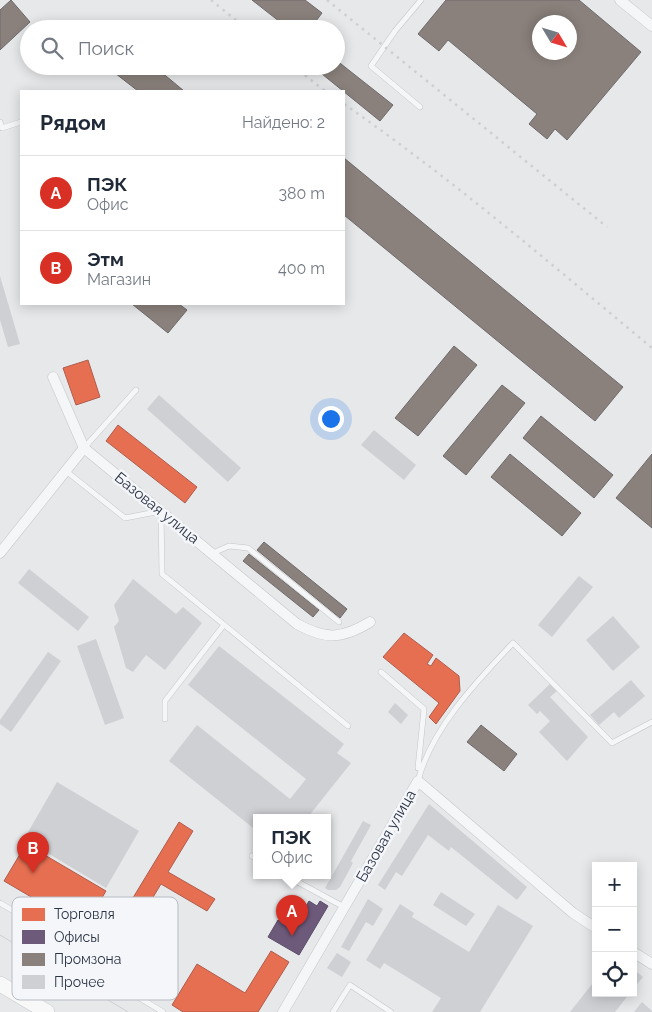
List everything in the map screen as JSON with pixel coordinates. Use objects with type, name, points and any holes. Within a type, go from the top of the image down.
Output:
[{"type":"main road","points":[[0,984],[12,991]]},
{"type":"main road","points":[[27,1000],[47,1012]]},
{"type":"street","points":[[620,0],[652,26]]},
{"type":"street","name":"Базовая улица","points":[[53,377],[84,448],[297,624],[316,634],[333,637],[354,632],[370,622]]},
{"type":"street","points":[[0,553],[84,448]]},
{"type":"street","name":"Базовая улица","points":[[282,1012],[418,781],[573,913],[592,925]]},
{"type":"street","points":[[637,955],[652,964]]},
{"type":"lane","points":[[420,107],[371,66],[395,31],[421,0]]},
{"type":"lane","points":[[0,122],[2,128],[20,122]]},
{"type":"lane","points":[[84,448],[136,390]]},
{"type":"lane","points":[[66,471],[125,518],[161,511],[162,574],[223,626],[348,726]]},
{"type":"lane","points":[[213,553],[229,546],[248,548],[339,622]]},
{"type":"lane","points":[[165,719],[165,701],[223,626]]},
{"type":"lane","points":[[418,781],[422,763],[438,734],[484,673],[513,642],[612,743],[652,722]]},
{"type":"lane","points":[[381,672],[424,709],[418,781]]},
{"type":"lane","points":[[292,879],[344,907]]},
{"type":"lane","points":[[0,903],[12,910]]},
{"type":"lane","points":[[333,1012],[350,985],[391,1012]]},
{"type":"lane","points":[[143,1000],[163,1012]]},
{"type":"building: Торговля","points":[[88,360],[100,397],[76,405],[63,368]]},
{"type":"building: Торговля","points":[[118,425],[197,487],[185,503],[106,441]]},
{"type":"building: Торговля","points":[[404,633],[433,655],[427,664],[431,666],[436,658],[459,676],[460,691],[436,724],[429,717],[439,703],[383,657]]},
{"type":"building: Торговля","points":[[179,822],[193,831],[168,872],[215,899],[207,911],[161,884],[153,897],[133,897]]},
{"type":"building: Торговля","points":[[26,844],[106,891],[102,897],[31,897],[4,881]]},
{"type":"building: Торговля","points":[[271,951],[289,962],[258,1012],[183,1012],[172,1005],[175,1000],[178,1000],[178,995],[197,964],[245,993]]},
{"type":"building: Офисы","points":[[309,901],[317,906],[320,901],[328,906],[299,955],[268,937],[278,920],[293,929]]},
{"type":"building: Промзона","points":[[11,0],[28,20],[20,20],[20,31],[0,50],[0,10]]},
{"type":"building: Промзона","points":[[252,0],[305,0],[322,13],[317,20],[278,20]]},
{"type":"building: Промзона","points":[[446,0],[579,0],[641,52],[567,140],[555,129],[547,139],[529,124],[537,114],[448,40],[439,51],[418,34]]},
{"type":"building: Промзона","points":[[345,67],[393,105],[380,121],[345,93],[345,90],[342,90],[323,75],[345,75]]},
{"type":"building: Промзона","points":[[117,75],[165,75],[183,90],[137,90]]},
{"type":"building: Промзона","points":[[345,159],[623,387],[595,421],[345,216]]},
{"type":"building: Промзона","points":[[133,305],[180,305],[187,310],[168,333]]},
{"type":"building: Промзона","points":[[454,346],[477,365],[418,436],[395,418]]},
{"type":"building: Промзона","points":[[502,385],[525,403],[466,475],[443,456]]},
{"type":"building: Промзона","points":[[541,416],[613,475],[594,498],[523,438]]},
{"type":"building: Промзона","points":[[510,454],[581,513],[562,536],[491,477]]},
{"type":"building: Промзона","points":[[652,454],[652,528],[616,498]]},
{"type":"building: Промзона","points":[[264,542],[347,609],[340,618],[257,550]]},
{"type":"building: Промзона","points":[[249,554],[319,610],[313,617],[243,561]]},
{"type":"building: Промзона","points":[[481,725],[517,754],[504,771],[467,742]]},
{"type":"building: Прочее","points":[[0,276],[20,344],[8,347],[0,320]]},
{"type":"building: Прочее","points":[[159,395],[241,468],[228,482],[147,409]]},
{"type":"building: Прочее","points":[[374,430],[416,465],[404,480],[361,445]]},
{"type":"building: Прочее","points":[[29,569],[89,617],[78,631],[18,583]]},
{"type":"building: Прочее","points":[[579,576],[593,587],[552,637],[538,625]]},
{"type":"building: Прочее","points":[[133,579],[176,614],[183,607],[202,623],[165,670],[146,655],[133,672],[126,668],[114,627],[119,621],[114,605]]},
{"type":"building: Прочее","points":[[613,616],[640,647],[613,671],[586,640]]},
{"type":"building: Прочее","points":[[96,639],[124,718],[105,725],[77,646]]},
{"type":"building: Прочее","points":[[219,646],[344,744],[337,753],[351,763],[310,814],[253,814],[253,828],[169,761],[197,725],[290,799],[306,779],[188,685]]},
{"type":"building: Прочее","points":[[48,652],[61,661],[11,732],[0,724],[0,720]]},
{"type":"building: Прочее","points":[[631,680],[645,696],[619,718],[614,712],[599,725],[590,715]]},
{"type":"building: Прочее","points":[[551,683],[558,690],[550,697],[588,737],[567,761],[539,732],[550,721],[540,711],[537,714],[528,705]]},
{"type":"building: Прочее","points":[[395,703],[408,715],[401,724],[388,712]]},
{"type":"building: Прочее","points":[[57,782],[139,831],[106,888],[24,839]]},
{"type":"building: Прочее","points":[[429,804],[527,887],[517,900],[451,847],[449,851],[428,835],[402,876],[396,872],[385,890],[378,885]]},
{"type":"building: Прочее","points":[[363,821],[371,825],[351,861],[353,863],[340,887],[336,890],[325,888]]},
{"type":"building: Прочее","points":[[441,892],[475,914],[466,926],[433,905]]},
{"type":"building: Прочее","points":[[368,899],[383,909],[373,926],[366,922],[349,951],[341,947]]},
{"type":"building: Прочее","points":[[400,904],[414,913],[412,917],[469,952],[498,905],[533,926],[480,1012],[432,1012],[441,998],[384,963],[380,969],[366,960]]},
{"type":"building: Прочее","points":[[337,953],[351,962],[342,977],[327,968]]},
{"type":"building: Прочее","points":[[637,972],[643,977],[637,984]]},
{"type":"building: Прочее","points":[[592,984],[592,997],[627,997],[615,1012],[570,1012]]},
{"type":"building: Прочее","points":[[642,1002],[652,1011],[652,1012],[634,1012]]},
{"type":"tram line","points":[[0,935],[12,942]]},
{"type":"tram line","points":[[108,1000],[128,1012]]},
{"type":"railway","points":[[211,0],[236,20]]},
{"type":"railway","points":[[327,0],[607,227]]},
{"type":"railway","points":[[305,75],[324,90]]},
{"type":"railway","points":[[345,105],[462,192],[652,348]]},
{"type":"place","name":"Этм","points":[[33,873]]},
{"type":"place","name":"ПЭК","points":[[292,936]]}]
